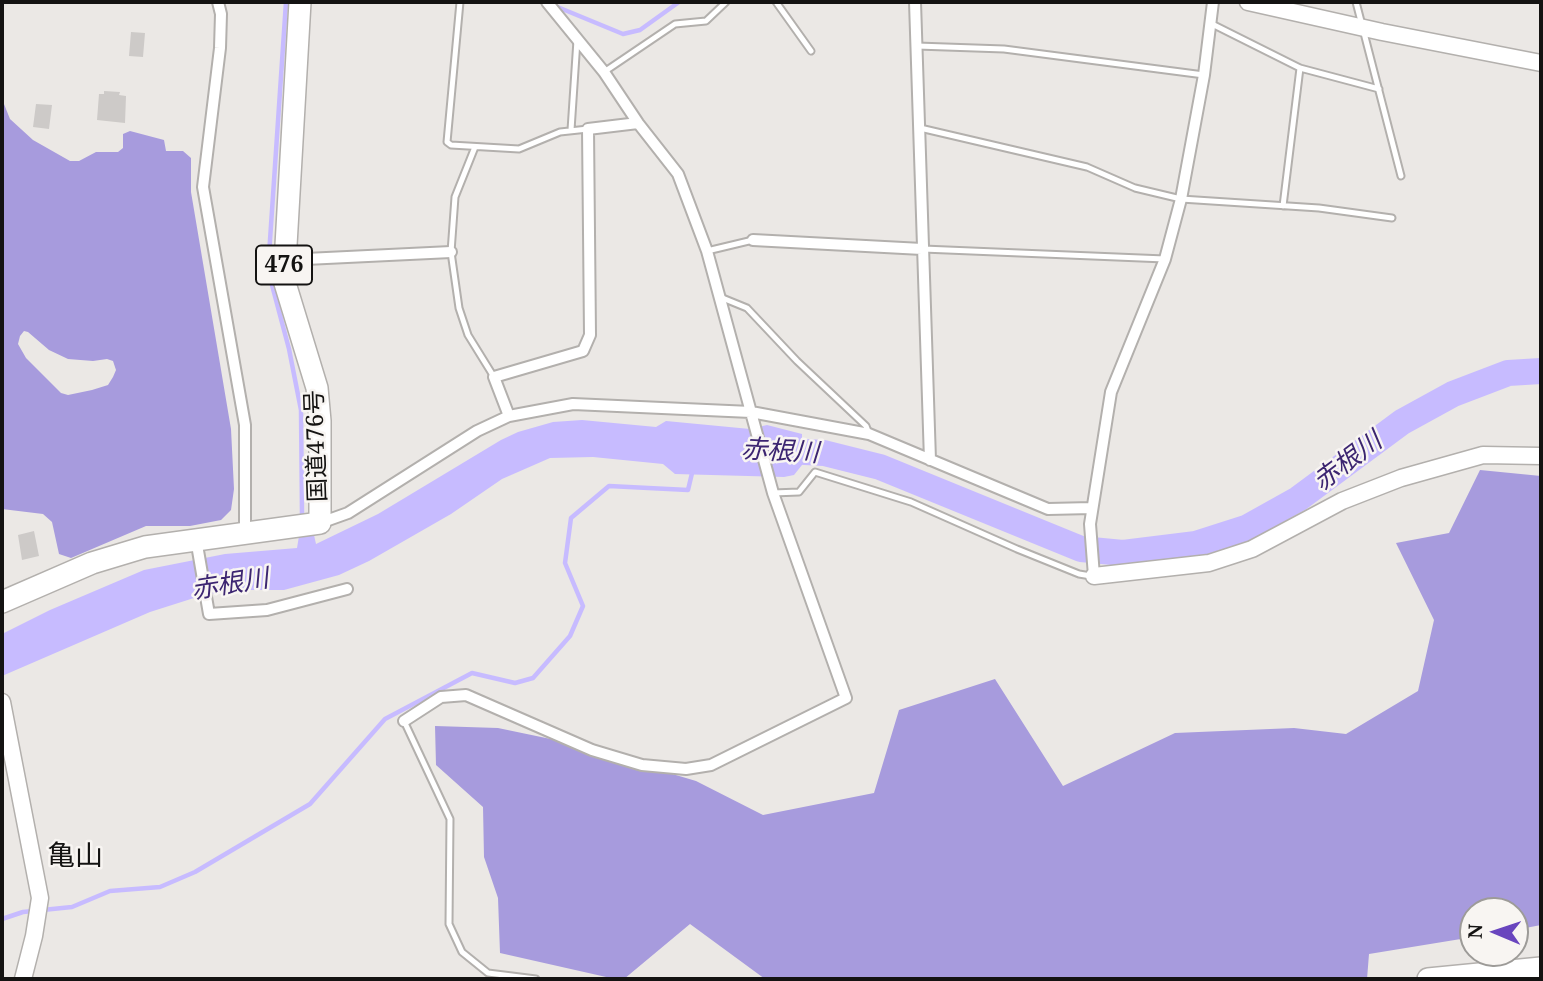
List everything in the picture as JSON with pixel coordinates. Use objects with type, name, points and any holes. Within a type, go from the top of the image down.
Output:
[{"type":"highway","name":"国道476号","points":[[2,602],[92,563],[145,547],[197,543],[320,523],[320,421],[317,388],[286,288],[285,260],[300,2]]},
{"type":"highway","points":[[1428,979],[1541,968]]},
{"type":"street","points":[[218,2],[221,14],[220,48],[203,187],[244,425],[244,534]]},
{"type":"street","points":[[404,721],[441,697],[466,695],[592,750],[642,765],[685,769],[711,765],[846,698],[772,488],[707,251],[678,174],[638,123],[604,72],[547,2]]},
{"type":"street","points":[[915,2],[930,460]]},
{"type":"street","points":[[1213,2],[1204,75],[1181,199],[1165,259],[1111,392],[1090,524],[1094,572],[1209,563],[1252,549],[1342,502],[1401,478],[1483,455],[1541,456]]},
{"type":"street","points":[[1248,2],[1541,63]]},
{"type":"street","points":[[509,416],[494,377],[583,351],[590,335],[587,130],[638,123]]},
{"type":"street","points":[[753,240],[922,249]]},
{"type":"street","points":[[285,260],[451,252]]},
{"type":"street","points":[[320,523],[348,513],[477,430],[509,416],[573,404],[753,417],[869,434],[1048,509],[1092,508]]},
{"type":"street","points":[[197,543],[209,614],[267,610],[347,589]]},
{"type":"street","points":[[2,702],[40,898],[23,979]]},
{"type":"lane","points":[[460,2],[447,142],[451,145],[519,149],[571,130],[587,130]]},
{"type":"lane","points":[[604,72],[675,24],[706,21],[726,2]]},
{"type":"lane","points":[[776,2],[811,51]]},
{"type":"lane","points":[[1356,2],[1401,176]]},
{"type":"lane","points":[[1212,24],[1300,68],[1379,89]]},
{"type":"lane","points":[[571,130],[577,40]]},
{"type":"lane","points":[[917,46],[1004,49],[1204,75]]},
{"type":"lane","points":[[1283,206],[1300,68]]},
{"type":"lane","points":[[919,128],[1087,167],[1135,188],[1181,199],[1283,206],[1392,218]]},
{"type":"lane","points":[[475,147],[455,197],[451,252],[459,308],[468,335],[494,377]]},
{"type":"lane","points":[[707,251],[753,240]]},
{"type":"lane","points":[[922,249],[1165,259]]},
{"type":"lane","points":[[720,297],[747,308],[797,361],[866,426],[869,434]]},
{"type":"lane","points":[[772,488],[799,492],[815,472],[911,502],[1079,573],[1094,572]]},
{"type":"lane","points":[[404,721],[450,819],[449,924],[462,952],[488,973],[536,979]]},
{"type":"shaded area","points":[[2,99],[10,119],[33,140],[70,161],[79,161],[96,152],[118,152],[123,148],[123,134],[130,131],[164,140],[166,151],[183,151],[191,158],[191,192],[231,429],[234,489],[231,510],[221,520],[190,526],[146,526],[71,558],[59,554],[52,522],[43,514],[2,509]],"holes":[[[24,331],[49,350],[68,359],[113,361],[116,370],[113,377],[108,385],[92,390],[68,395],[61,393],[26,358],[18,344]]]},
{"type":"shaded area","points":[[1480,470],[1541,476],[1541,925],[1529,927],[1529,897],[1459,897],[1459,939],[1369,954],[1367,979],[765,979],[690,924],[624,979],[500,953],[498,898],[484,857],[483,807],[436,765],[435,726],[498,728],[565,742],[696,781],[763,815],[874,793],[899,710],[995,679],[1063,786],[1175,733],[1294,728],[1346,734],[1418,691],[1434,620],[1396,543],[1449,533]]},
{"type":"water","points":[[582,420],[656,427],[666,421],[750,429],[767,425],[802,434],[802,465],[794,475],[784,477],[675,474],[663,464],[593,457],[550,458],[502,479],[451,514],[339,575],[284,590],[231,590],[194,598],[150,612],[2,676],[2,634],[50,610],[144,570],[225,554],[297,548],[299,536],[314,535],[316,544],[378,514],[518,432],[553,422]]},
{"type":"building","points":[[131,32],[145,33],[143,57],[129,56]]},
{"type":"building","points":[[104,91],[120,92],[119,95],[126,96],[125,123],[97,120],[99,94],[104,94]]},
{"type":"building","points":[[36,104],[52,105],[49,129],[33,127]]},
{"type":"building","points":[[34,531],[39,556],[22,560],[18,535]]},
{"type":"waterway","points":[[286,2],[268,270],[289,349],[301,410],[302,514]]},
{"type":"waterway","points":[[555,6],[623,34],[640,30],[679,2]]},
{"type":"waterway","name":"赤根川","points":[[767,450],[824,453],[880,467],[1081,549],[1123,553],[1196,544],[1246,528],[1298,499],[1402,422],[1453,394],[1508,373],[1541,371]]},
{"type":"waterway","points":[[2,919],[23,912],[72,907],[110,891],[160,887],[195,872],[310,804],[385,719],[472,673],[515,683],[533,678],[570,636],[583,606],[565,563],[571,518],[609,486],[688,490],[693,469]]},
{"type":"district","name":"亀山","points":[[75,857]]}]
